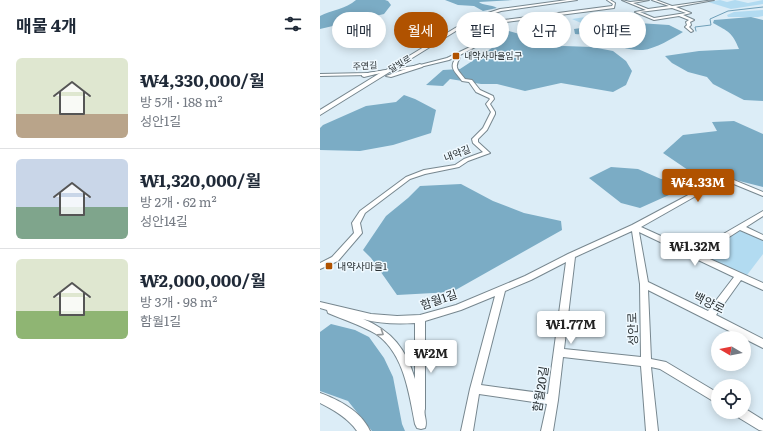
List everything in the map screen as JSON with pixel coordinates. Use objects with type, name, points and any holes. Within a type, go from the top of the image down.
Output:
[{"type":"main road","name":"달빛로","points":[[320,113],[415,56],[459,27],[482,16],[519,7],[575,0]]},
{"type":"main road","points":[[415,56],[410,64],[420,66]]},
{"type":"main road","points":[[364,75],[369,76],[372,80],[370,83],[420,66]]},
{"type":"main road","points":[[364,75],[396,67]]},
{"type":"street","points":[[456,55],[474,47],[485,33],[505,21],[613,8],[614,4],[608,0]]},
{"type":"street","points":[[623,0],[666,17]]},
{"type":"street","points":[[629,2],[648,0]]},
{"type":"street","points":[[687,0],[696,3]]},
{"type":"street","points":[[700,0],[705,1]]},
{"type":"street","points":[[654,2],[672,6],[690,13],[654,19],[636,12],[672,6],[713,0]]},
{"type":"street","points":[[748,0],[756,0]]},
{"type":"street","points":[[661,3],[668,2]]},
{"type":"street","points":[[638,6],[646,5]]},
{"type":"street","points":[[660,8],[692,20],[688,22],[689,25],[687,27],[691,31]]},
{"type":"street","name":"주연길","points":[[320,74],[364,75],[386,73],[448,59],[456,55]]},
{"type":"street","name":"내약길","points":[[320,266],[335,259],[358,233],[356,223],[362,212],[396,186],[417,174],[457,166],[466,160],[487,153],[475,142],[475,140],[485,129],[493,114],[488,104],[492,99],[491,97],[478,91],[470,81],[464,80],[454,67],[454,63],[458,58],[456,55]]},
{"type":"street","name":"함월1길","points":[[421,428],[420,319],[458,308],[501,290],[635,227],[724,178],[763,194]]},
{"type":"street","points":[[694,256],[763,213]]},
{"type":"street","points":[[635,227],[694,256],[763,287]]},
{"type":"street","name":"성안로","points":[[635,227],[644,284],[646,362],[651,398],[652,431]]},
{"type":"street","points":[[740,227],[763,238]]},
{"type":"street","name":"함월20길","points":[[547,431],[560,353],[571,256]]},
{"type":"street","points":[[710,316],[739,276]]},
{"type":"street","name":"백양로","points":[[644,284],[763,344]]},
{"type":"street","points":[[467,431],[475,389],[501,290]]},
{"type":"street","points":[[320,305],[372,318],[397,320],[420,319]]},
{"type":"street","points":[[320,305],[342,317],[368,325],[385,335],[399,350],[416,402],[421,428]]},
{"type":"street","points":[[560,353],[662,364],[711,395]]},
{"type":"street","points":[[475,389],[553,400]]},
{"type":"street","points":[[320,398],[340,407],[360,424],[364,431]]},
{"type":"street","points":[[751,419],[763,426]]},
{"type":"shaded area","points":[[356,0],[385,0],[391,5],[386,12],[332,12],[332,26],[320,29],[320,16]]},
{"type":"shaded area","points":[[445,0],[513,0],[479,2],[497,8],[483,11],[474,6],[458,5]]},
{"type":"shaded area","points":[[720,0],[727,2],[735,0],[748,3],[763,0],[763,4],[731,9],[708,2]]},
{"type":"shaded area","points":[[763,10],[763,16],[758,17],[728,17],[727,15],[734,12]]},
{"type":"shaded area","points":[[751,17],[763,20],[763,101],[744,100],[713,84],[707,77],[688,72],[672,63],[665,56],[699,51],[739,49],[732,36],[713,23],[714,20]]},
{"type":"shaded area","points":[[579,18],[579,22],[572,19]]},
{"type":"shaded area","points":[[646,24],[669,25],[683,32],[648,49],[624,48],[646,48]]},
{"type":"shaded area","points":[[579,28],[579,34],[575,34],[574,29]]},
{"type":"shaded area","points":[[509,31],[517,33],[517,48],[571,48],[571,46],[579,47],[579,48],[597,48],[613,51],[626,61],[632,71],[626,85],[613,92],[561,83],[525,91],[497,84],[481,84],[450,79],[443,86],[426,85],[443,70],[460,69],[492,48],[509,48]]},
{"type":"shaded area","points":[[404,95],[436,110],[431,133],[393,145],[360,151],[320,150],[320,128],[323,125],[366,106],[396,102]]},
{"type":"shaded area","points":[[734,121],[763,134],[763,187],[704,172],[689,186],[640,208],[621,203],[589,178],[611,167],[638,169],[661,179],[684,177],[688,170],[663,153],[683,135],[717,131],[712,122]]},
{"type":"shaded area","points":[[461,184],[493,201],[524,213],[561,221],[562,230],[452,292],[397,295],[371,258],[363,250],[386,216],[420,186]]},
{"type":"shaded area","points":[[740,227],[763,238],[763,254],[744,279],[694,255]]},
{"type":"shaded area","points":[[331,324],[355,330],[369,337],[384,358],[393,377],[402,424],[405,431],[372,431],[348,401],[320,391],[320,332]]},
{"type":"waterway","points":[[696,31],[695,27],[711,25],[710,19],[728,11],[763,7]]},
{"type":"place","name":"내약사마을입구","points":[[456,56]]},
{"type":"place","name":"내약사마을1","points":[[329,266]]}]
